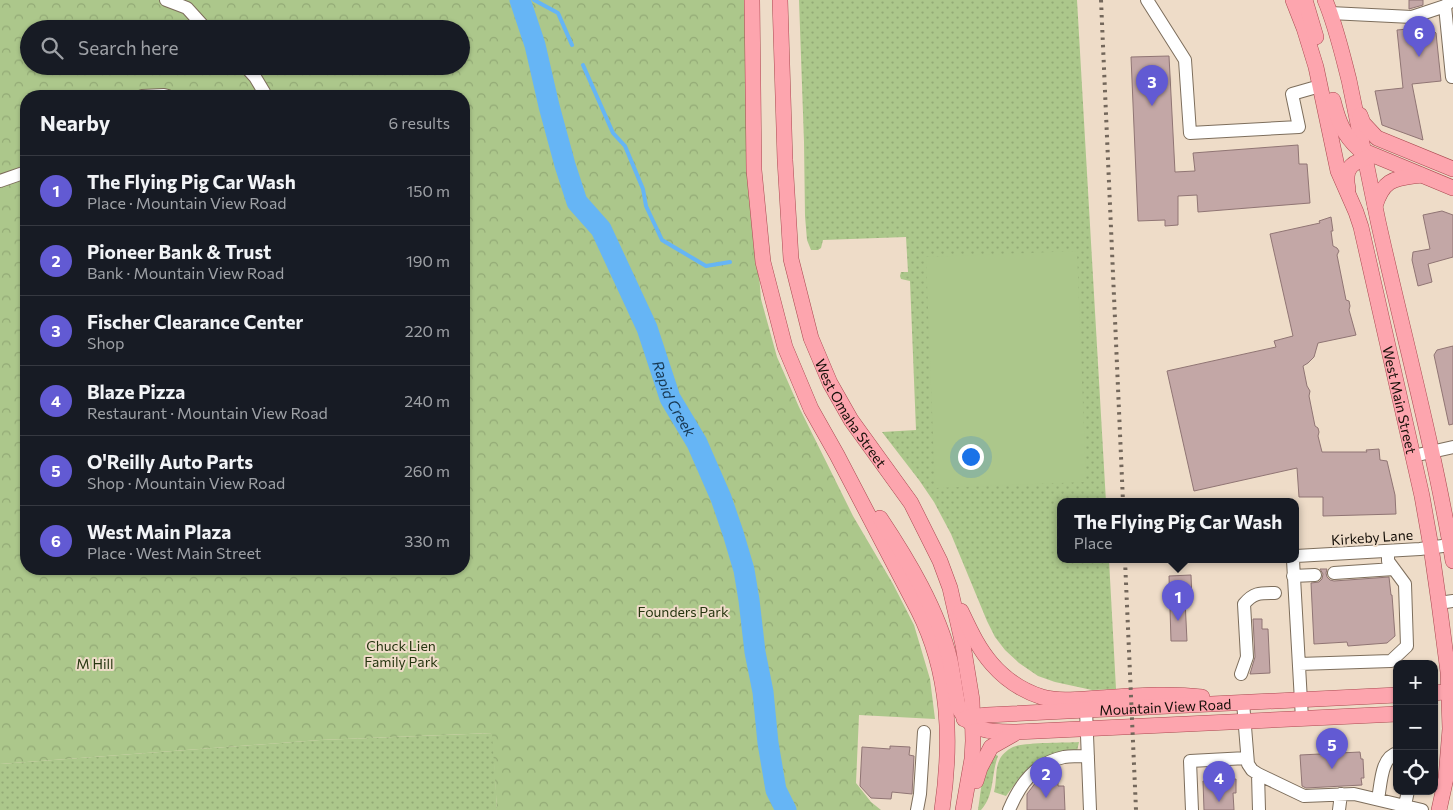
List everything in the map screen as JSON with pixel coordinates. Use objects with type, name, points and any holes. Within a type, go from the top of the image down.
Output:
[{"type":"main road","name":"West Omaha Street","points":[[752,0],[754,170],[762,262],[785,347],[811,408],[928,630],[935,651],[947,716],[948,743],[942,810]]},
{"type":"main road","name":"West Omaha Street","points":[[780,0],[785,160],[791,259],[811,338],[830,384],[851,420],[911,503],[940,561],[950,588],[972,700],[970,720],[972,759],[964,810]]},
{"type":"main road","name":"West Main Street","points":[[1293,0],[1306,36],[1320,86],[1335,162],[1361,227],[1446,602],[1448,672],[1445,691],[1446,711],[1450,729],[1450,779],[1440,810]]},
{"type":"main road","points":[[1305,0],[1329,81],[1338,120],[1349,140],[1367,155],[1421,175],[1453,179]]},
{"type":"main road","name":"West Main Street","points":[[1327,6],[1342,52],[1367,155],[1375,206],[1440,490],[1451,541],[1453,562]]},
{"type":"main road","points":[[1353,100],[1363,123],[1377,138],[1453,179]]},
{"type":"main road","points":[[1350,196],[1347,184],[1347,171],[1350,165],[1367,155],[1384,153],[1453,179]]},
{"type":"main road","points":[[1375,206],[1379,194],[1389,182],[1421,175]]},
{"type":"main road","points":[[837,455],[921,585],[940,629],[950,659],[958,706],[970,720],[955,726],[950,734],[948,743]]},
{"type":"main road","points":[[950,588],[978,645],[992,664],[1008,679],[1034,694],[1052,699],[1071,700],[1181,695],[1243,702]]},
{"type":"main road","name":"Mountain View Road","points":[[970,720],[1086,710],[1393,695]]},
{"type":"main road","name":"Mountain View Road","points":[[970,720],[977,728],[988,732],[1016,732],[1393,714]]},
{"type":"main road","points":[[971,810],[977,778],[985,757],[995,744],[1016,732]]},
{"type":"street","points":[[166,0],[187,8],[198,20]]},
{"type":"street","points":[[1147,0],[1185,60],[1190,134],[1299,127],[1292,94],[1320,86]]},
{"type":"street","points":[[1327,6],[1412,17],[1448,3],[1452,77]]},
{"type":"street","points":[[254,75],[263,90]]},
{"type":"street","points":[[0,181],[20,174]]},
{"type":"street","points":[[1413,456],[1453,447]]},
{"type":"street","name":"Kirkeby Lane","points":[[1299,556],[1432,547],[1451,541]]},
{"type":"street","points":[[1299,664],[1391,661],[1407,646],[1405,584],[1388,561],[1388,550]]},
{"type":"street","points":[[1293,563],[1302,719]]},
{"type":"street","points":[[1334,573],[1394,569]]},
{"type":"street","points":[[1293,576],[1315,575]]},
{"type":"street","points":[[1241,674],[1247,657],[1244,604],[1250,596],[1275,593]]},
{"type":"street","points":[[1243,702],[1248,764],[1258,774],[1304,796],[1354,794],[1422,810]]},
{"type":"street","points":[[1086,710],[1090,810]]},
{"type":"street","points":[[917,810],[920,794],[924,732]]},
{"type":"street","points":[[1378,799],[1385,761],[1393,754]]},
{"type":"street","points":[[1009,810],[1016,793],[1028,776],[1036,770],[1066,757],[1088,756]]},
{"type":"street","points":[[1192,810],[1190,760],[1247,758]]},
{"type":"street","points":[[1258,774],[1259,810]]},
{"type":"street","points":[[1338,810],[1342,794]]},
{"type":"street","points":[[1405,805],[1407,795]]},
{"type":"green space","name":"Founders Park","points":[[0,0],[745,0],[756,237],[761,299],[777,357],[799,407],[853,516],[893,584],[914,625],[930,679],[935,719],[859,715],[856,783],[871,802],[881,810],[497,810],[492,733],[320,740],[0,764]]},
{"type":"green space","points":[[799,0],[1077,0],[1106,498],[1057,498],[1057,563],[1109,563],[1116,689],[1092,690],[1055,682],[1038,676],[1019,663],[995,637],[951,534],[934,502],[882,432],[916,430],[910,281],[901,279],[900,276],[901,272],[908,272],[906,237],[823,240],[821,248],[811,250],[807,240],[805,216]]},
{"type":"green space","points":[[1077,251],[1086,482],[935,488],[926,257]]},
{"type":"green space","points":[[493,733],[497,810],[0,810],[0,764],[320,740]]},
{"type":"green space","points":[[1079,742],[1077,751],[1032,765],[1006,796],[994,792],[999,761],[1006,751],[1011,748],[1026,744]]},
{"type":"green space","points":[[990,756],[998,756],[989,798],[981,810],[978,810],[983,774]]},
{"type":"building","points":[[1409,0],[1423,0],[1423,5],[1409,9]]},
{"type":"building","points":[[1429,27],[1436,33],[1441,81],[1412,84],[1423,140],[1382,125],[1375,91],[1403,88],[1397,30]]},
{"type":"building","points":[[1169,56],[1175,172],[1195,171],[1193,153],[1298,145],[1299,164],[1307,164],[1310,203],[1198,212],[1197,195],[1178,196],[1178,225],[1165,226],[1165,220],[1138,221],[1131,57]]},
{"type":"building","points":[[1442,211],[1453,215],[1453,257],[1428,264],[1432,282],[1418,286],[1412,260],[1413,252],[1430,249],[1423,215]]},
{"type":"building","points":[[1331,217],[1333,246],[1339,251],[1337,255],[1346,300],[1349,301],[1349,310],[1356,335],[1318,343],[1314,357],[1303,366],[1307,386],[1310,391],[1309,396],[1315,426],[1318,428],[1322,452],[1367,452],[1366,450],[1379,449],[1380,460],[1387,461],[1395,495],[1396,514],[1323,516],[1323,497],[1299,497],[1297,468],[1194,491],[1167,371],[1276,347],[1274,341],[1293,336],[1270,234],[1320,223],[1319,221]]},
{"type":"building","points":[[1453,346],[1453,424],[1449,425],[1434,355],[1437,350]]},
{"type":"building","points":[[1320,569],[1327,569],[1327,577],[1334,581],[1389,577],[1395,636],[1387,643],[1348,646],[1347,642],[1314,644],[1311,583],[1319,582],[1322,579],[1323,574]]},
{"type":"building","points":[[1191,575],[1192,600],[1185,600],[1187,641],[1171,641],[1169,576]]},
{"type":"building","points":[[1253,619],[1262,619],[1262,629],[1268,629],[1270,673],[1250,674],[1255,657]]},
{"type":"building","points":[[890,746],[910,747],[909,755],[914,756],[912,794],[892,792],[891,799],[871,798],[860,786],[862,747],[890,749]]},
{"type":"building","points":[[1360,752],[1361,759],[1363,759],[1364,778],[1361,778],[1362,785],[1306,788],[1302,786],[1300,755]]},
{"type":"building","points":[[1236,779],[1236,793],[1233,793],[1234,810],[1204,810],[1203,781]]},
{"type":"building","points":[[1058,780],[1058,786],[1064,786],[1065,810],[1027,810],[1027,794],[1036,782]]},
{"type":"waterway","name":"Rapid Creek","points":[[520,0],[535,45],[549,106],[577,202],[601,229],[647,328],[670,398],[697,443],[721,498],[733,533],[744,570],[776,790],[786,810]]},
{"type":"waterway","points":[[534,0],[558,13],[572,45]]},
{"type":"waterway","points":[[583,65],[613,133],[625,146],[643,189],[646,206],[662,240],[706,266],[730,262]]},
{"type":"railway","points":[[1101,0],[1123,498]]},
{"type":"railway","points":[[1125,563],[1136,810]]},
{"type":"place","name":"West Main Plaza","points":[[1419,57]]},
{"type":"place","name":"Fischer Clearance Center","points":[[1152,106]]},
{"type":"place","name":"The Flying Pig Car Wash","points":[[1178,621]]},
{"type":"place","name":"O'Reilly Auto Parts","points":[[1332,769]]},
{"type":"place","name":"Pioneer Bank & Trust","points":[[1046,798]]},
{"type":"place","name":"Blaze Pizza","points":[[1219,802]]},
{"type":"park label","name":"Chuck Lien Family Park","points":[[401,654]]},
{"type":"park label","name":"M Hill","points":[[95,663]]}]
